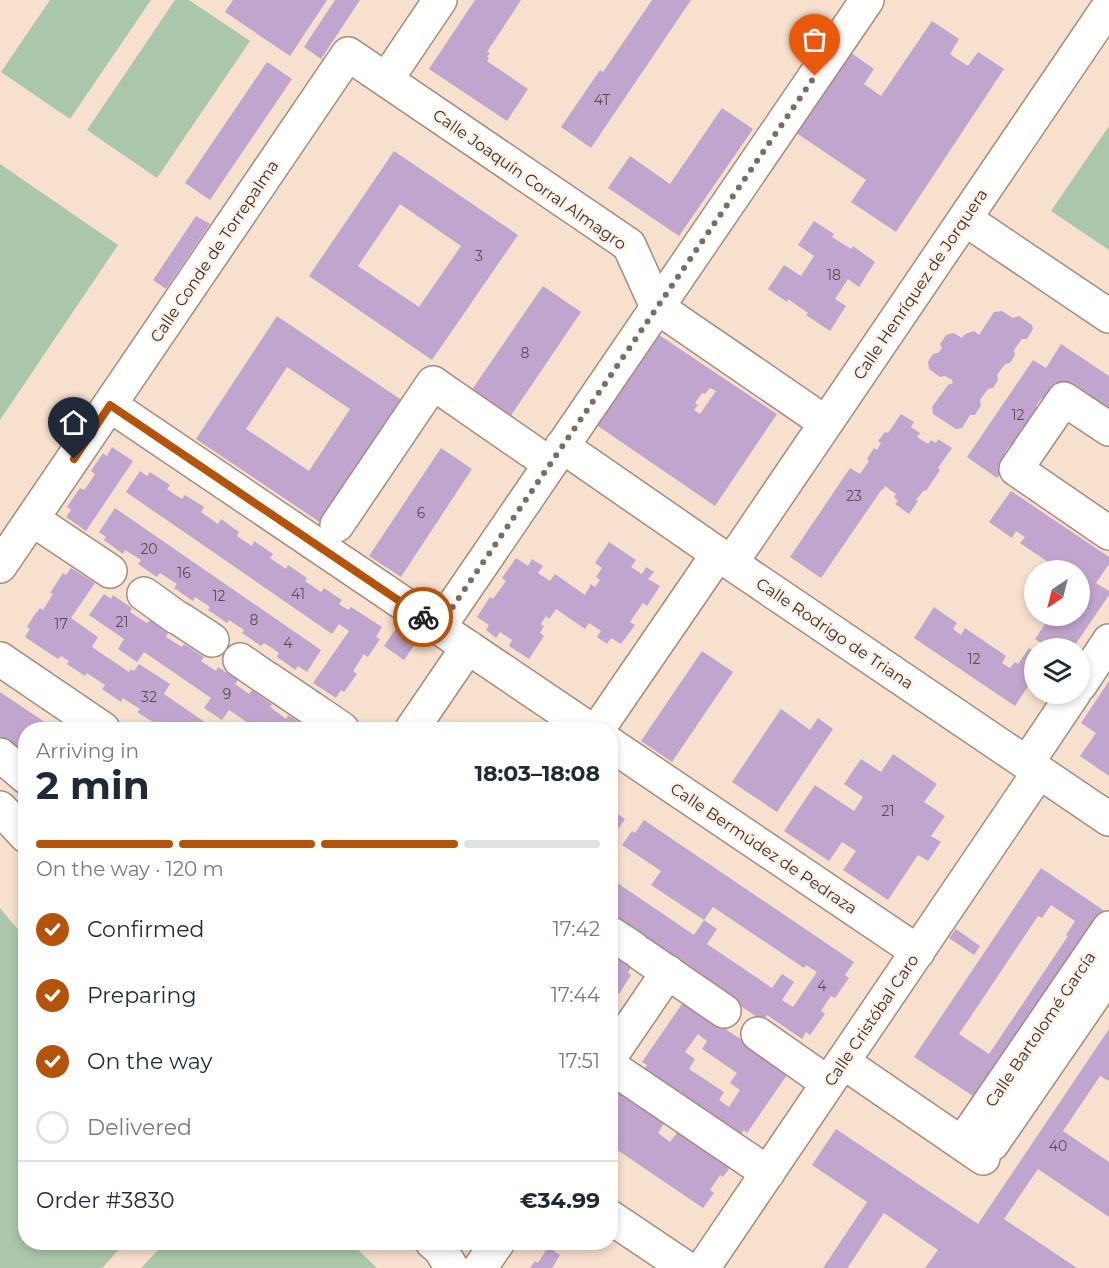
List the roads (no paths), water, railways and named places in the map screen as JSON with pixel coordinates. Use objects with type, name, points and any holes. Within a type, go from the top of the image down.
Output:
[{"type":"street","points":[[386,80],[440,0]]},
{"type":"street","points":[[439,627],[867,0]]},
{"type":"street","name":"Calle Henríquez de Jorquera","points":[[603,722],[825,423],[1109,6]]},
{"type":"street","name":"Calle Conde de Torrepalma","points":[[0,567],[348,54],[386,80]]},
{"type":"street","name":"Calle Joaquín Corral Almagro","points":[[386,80],[629,245],[657,307]]},
{"type":"street","points":[[964,219],[1109,316]]},
{"type":"street","points":[[657,307],[825,423]]},
{"type":"street","name":"Calle Rodrigo de Triana","points":[[337,525],[433,383],[724,558],[1109,819]]},
{"type":"street","points":[[1109,429],[1064,399],[1016,470],[1109,532]]},
{"type":"street","points":[[110,405],[579,722]]},
{"type":"street","points":[[47,529],[240,660],[339,721]]},
{"type":"street","points":[[1090,670],[1109,641]]},
{"type":"street","points":[[417,722],[468,647]]},
{"type":"street","points":[[0,659],[93,722]]},
{"type":"street","name":"Calle Cristóbal Caro","points":[[703,1268],[768,1173],[829,1068],[918,952],[1033,767],[1068,704]]},
{"type":"street","name":"Calle Bermúdez de Pedraza","points":[[618,749],[918,952]]},
{"type":"street","points":[[0,755],[18,770]]},
{"type":"street","points":[[0,808],[18,827]]},
{"type":"street","name":"Calle Bartolomé García","points":[[982,1144],[1109,928]]},
{"type":"street","points":[[628,945],[740,1022],[982,1144]]},
{"type":"street","points":[[618,1045],[668,972]]},
{"type":"street","name":"Calle Bartolomé García","points":[[982,1144],[1109,974]]},
{"type":"street","points":[[618,1071],[768,1173]]},
{"type":"street","points":[[618,1222],[686,1268]]},
{"type":"street","points":[[441,1250],[452,1268]]},
{"type":"street","points":[[480,1268],[492,1250]]}]
